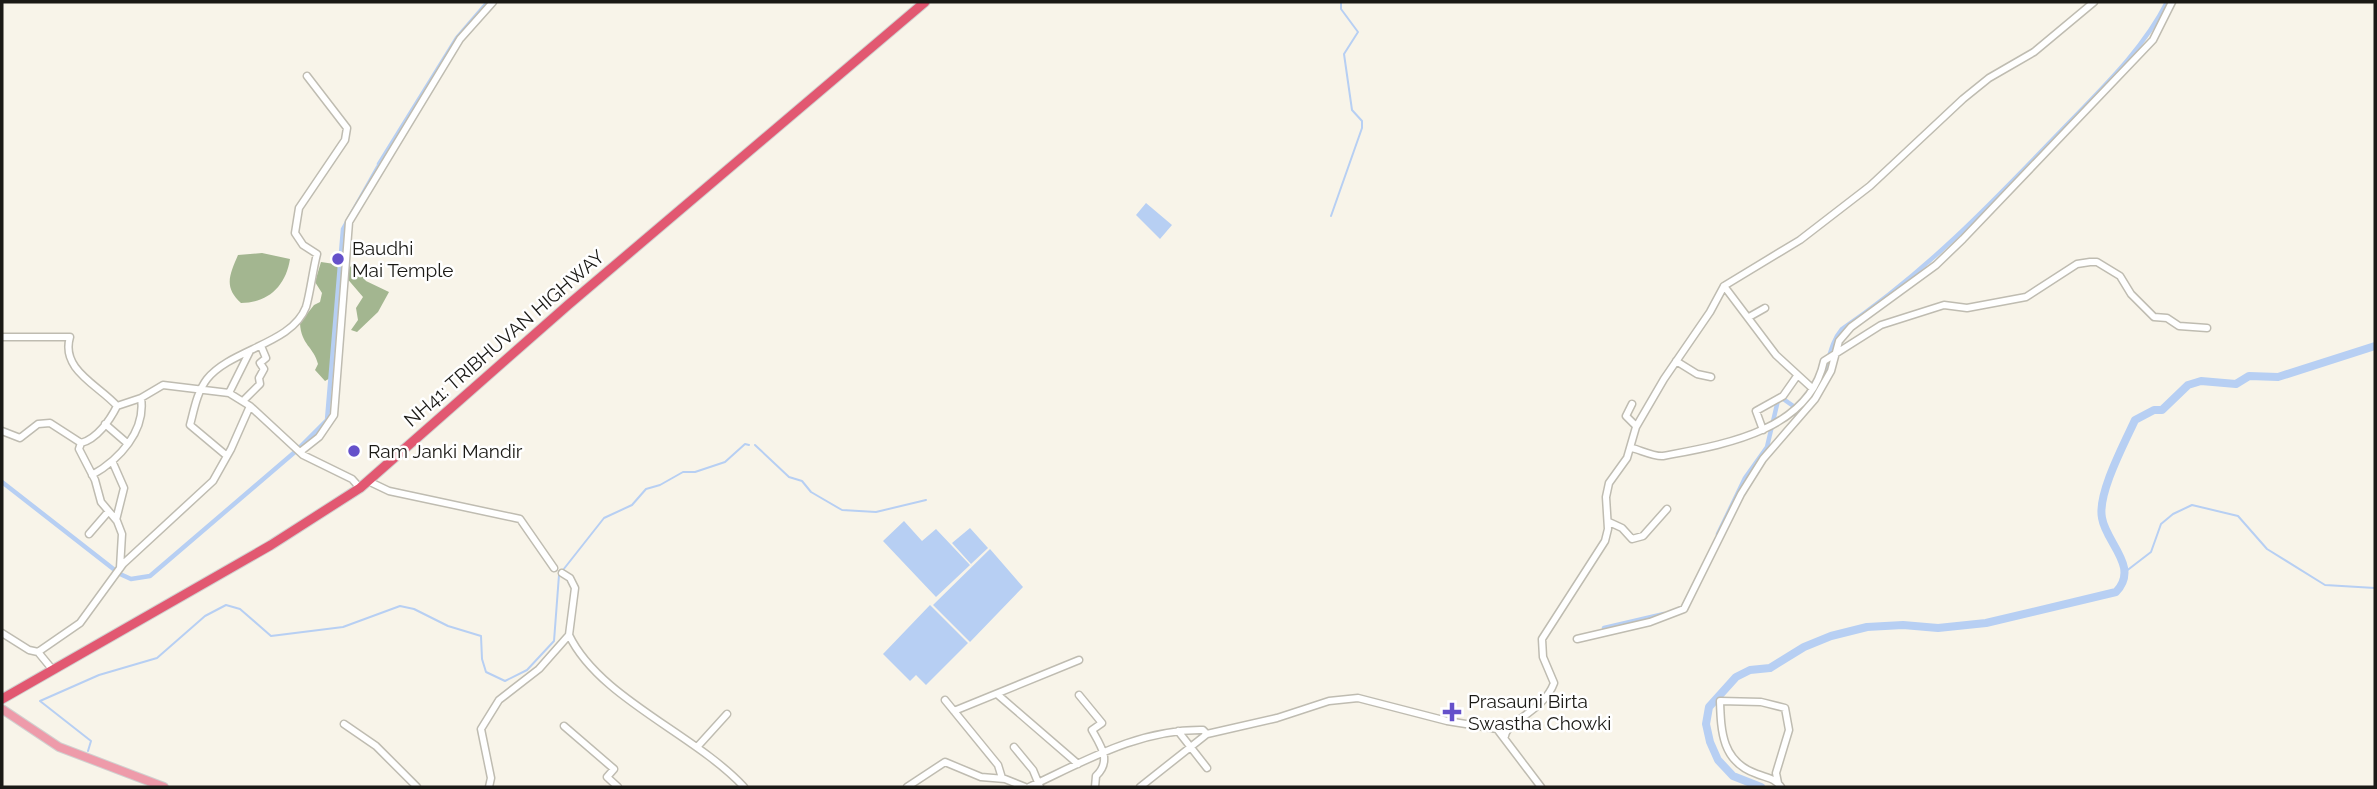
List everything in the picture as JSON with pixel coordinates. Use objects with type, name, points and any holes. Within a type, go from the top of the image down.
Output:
[{"type":"highway","name":"NH41: TRIBHUVAN HIGHWAY","points":[[2,699],[271,545],[360,488],[578,295],[925,2]]},
{"type":"main road","points":[[2,709],[59,747],[164,787]]},
{"type":"street","points":[[300,452],[319,437],[334,415],[349,222],[460,39],[493,2]]},
{"type":"street","points":[[1505,736],[1510,726],[1535,711],[1551,691],[1554,683],[1544,657],[1542,639],[1559,617],[1574,585],[1599,552],[1609,522],[1607,490],[1632,448],[1636,426],[1724,286],[1800,240],[1870,186],[1963,99],[1989,78],[2034,52],[2094,2]]},
{"type":"street","points":[[1577,639],[1650,622],[1684,609],[1741,494],[1763,459],[1815,398],[1831,370],[1832,357],[1851,327],[1936,265],[2153,40],[2172,2]]},
{"type":"street","points":[[227,456],[190,425],[201,388],[220,367],[237,355],[261,346],[295,322],[306,307],[317,254],[303,245],[295,233],[299,208],[345,140],[347,128],[307,76]]},
{"type":"street","points":[[1632,448],[1663,456],[1732,442],[1763,430],[1780,421],[1812,388],[1824,361],[1881,326],[1944,305],[1967,308],[2026,297],[2077,264],[2097,262],[2120,276],[2131,295],[2150,315],[2167,318],[2179,326],[2207,328]]},
{"type":"street","points":[[1724,286],[1776,355],[1812,388]]},
{"type":"street","points":[[1749,317],[1765,308]]},
{"type":"street","points":[[2,337],[70,337],[72,363],[78,373],[107,394],[117,406]]},
{"type":"street","points":[[243,401],[260,384],[259,378],[264,369],[260,363],[266,358],[261,346]]},
{"type":"street","points":[[229,393],[250,351]]},
{"type":"street","points":[[1676,361],[1697,374],[1711,377]]},
{"type":"street","points":[[1763,430],[1755,415],[1756,411],[1783,396],[1797,376]]},
{"type":"street","points":[[2,431],[20,438],[28,435],[38,424],[50,423],[81,443],[90,441],[117,406],[141,398],[163,385],[201,388],[229,393],[243,401],[300,452],[352,479],[360,488]]},
{"type":"street","points":[[92,475],[113,463],[127,443],[143,417],[141,398]]},
{"type":"street","points":[[1632,404],[1626,416],[1636,426]]},
{"type":"street","points":[[38,652],[80,623],[120,568],[205,489],[227,456],[250,406]]},
{"type":"street","points":[[105,424],[127,443]]},
{"type":"street","points":[[81,443],[79,449],[121,534],[120,568]]},
{"type":"street","points":[[113,463],[124,488],[116,520]]},
{"type":"street","points":[[368,481],[389,491],[520,519],[554,568]]},
{"type":"street","points":[[1609,522],[1622,528],[1632,539],[1643,536],[1667,509]]},
{"type":"street","points":[[89,534],[108,512]]},
{"type":"street","points":[[562,573],[570,578],[575,589],[569,635],[576,650],[600,676],[698,746],[744,787]]},
{"type":"street","points":[[2,633],[29,650],[38,652],[52,669]]},
{"type":"street","points":[[489,787],[491,778],[481,729],[499,700],[539,669],[569,635]]},
{"type":"street","points":[[954,712],[1079,660]]},
{"type":"street","points":[[998,694],[1078,764]]},
{"type":"street","points":[[1079,695],[1102,723],[1093,730],[1105,759],[1103,770],[1096,776],[1096,787]]},
{"type":"street","points":[[1140,787],[1207,734],[1277,718],[1329,701],[1358,698],[1447,721],[1489,726],[1505,736],[1541,787]]},
{"type":"street","points":[[945,700],[998,765],[1002,778]]},
{"type":"street","points":[[1720,701],[1761,702],[1785,708],[1789,730],[1776,773],[1780,785],[1751,772],[1725,747],[1721,739],[1720,701]]},
{"type":"street","points":[[698,746],[727,714]]},
{"type":"street","points":[[344,724],[376,746],[417,787]]},
{"type":"street","points":[[564,726],[614,769],[607,777],[618,787]]},
{"type":"street","points":[[907,787],[945,762],[981,777],[1002,778],[1027,787],[1039,785],[1122,743],[1178,731],[1203,730],[1207,734]]},
{"type":"street","points":[[1178,731],[1189,748],[1208,768]]},
{"type":"street","points":[[1014,747],[1033,770],[1039,785]]},
{"type":"green space","points":[[262,253],[290,259],[288,269],[274,291],[259,300],[241,303],[230,286],[235,262],[238,255]]},
{"type":"green space","points":[[321,262],[341,265],[332,377],[325,381],[315,370],[318,364],[305,341],[300,323],[314,305],[320,302],[322,293],[315,282]]},
{"type":"green space","points":[[352,264],[366,281],[389,292],[378,312],[357,332],[351,330],[358,320],[356,308],[363,297],[345,276]]},
{"type":"water","points":[[1146,203],[1172,225],[1160,239],[1136,215]]},
{"type":"water","points":[[904,521],[922,541],[936,529],[970,565],[936,597],[883,541]]},
{"type":"water","points":[[970,528],[988,548],[971,564],[952,543]]},
{"type":"water","points":[[990,549],[1023,587],[970,642],[933,605]]},
{"type":"water","points":[[930,605],[968,643],[926,685],[916,675],[910,681],[883,654]]},
{"type":"waterway","points":[[379,164],[457,38],[488,2]]},
{"type":"waterway","points":[[1331,216],[1362,128],[1362,121],[1352,110],[1344,54],[1358,32],[1341,9],[1341,2]]},
{"type":"waterway","points":[[1817,387],[1842,329],[1902,285],[1956,237],[2007,186],[2132,55],[2157,21],[2167,2]]},
{"type":"waterway","points":[[299,448],[327,420],[343,229],[378,167]]},
{"type":"waterway","points":[[1761,787],[1733,776],[1718,760],[1710,742],[1706,724],[1709,707],[1736,677],[1750,670],[1770,668],[1804,647],[1831,636],[1867,627],[1903,625],[1938,628],[1986,623],[2116,592],[2122,583],[2123,564],[2105,527],[2102,508],[2113,468],[2135,420],[2154,410],[2162,410],[2188,385],[2201,381],[2236,384],[2249,376],[2278,377],[2375,346]]},
{"type":"waterway","points":[[1718,534],[1745,478],[1767,447],[1779,396],[1799,410],[1803,405]]},
{"type":"waterway","points":[[563,570],[604,518],[632,505],[646,489],[660,485],[683,472],[695,472],[725,462],[745,444],[749,445]]},
{"type":"waterway","points":[[755,445],[789,477],[802,481],[811,492],[842,510],[876,512],[926,500]]},
{"type":"waterway","points":[[120,574],[131,579],[150,576],[296,451]]},
{"type":"waterway","points":[[2,482],[116,571]]},
{"type":"waterway","points":[[2125,572],[2151,552],[2161,524],[2173,514],[2192,505],[2238,516],[2267,549],[2325,585],[2375,588]]},
{"type":"waterway","points":[[88,751],[91,741],[40,701],[99,675],[157,658],[205,616],[226,605],[240,609],[271,636],[343,627],[400,606],[414,609],[448,626],[481,636],[482,659],[486,672],[505,681],[527,670],[554,641],[559,575]]},
{"type":"waterway","points":[[1604,628],[1664,614]]},
{"type":"place","name":"Baudhi Mai Temple","points":[[338,259]]},
{"type":"place","name":"Ram Janki Mandir","points":[[354,451]]},
{"type":"place","name":"Prasauni Birta Swastha Chowki","points":[[1452,712]]}]
